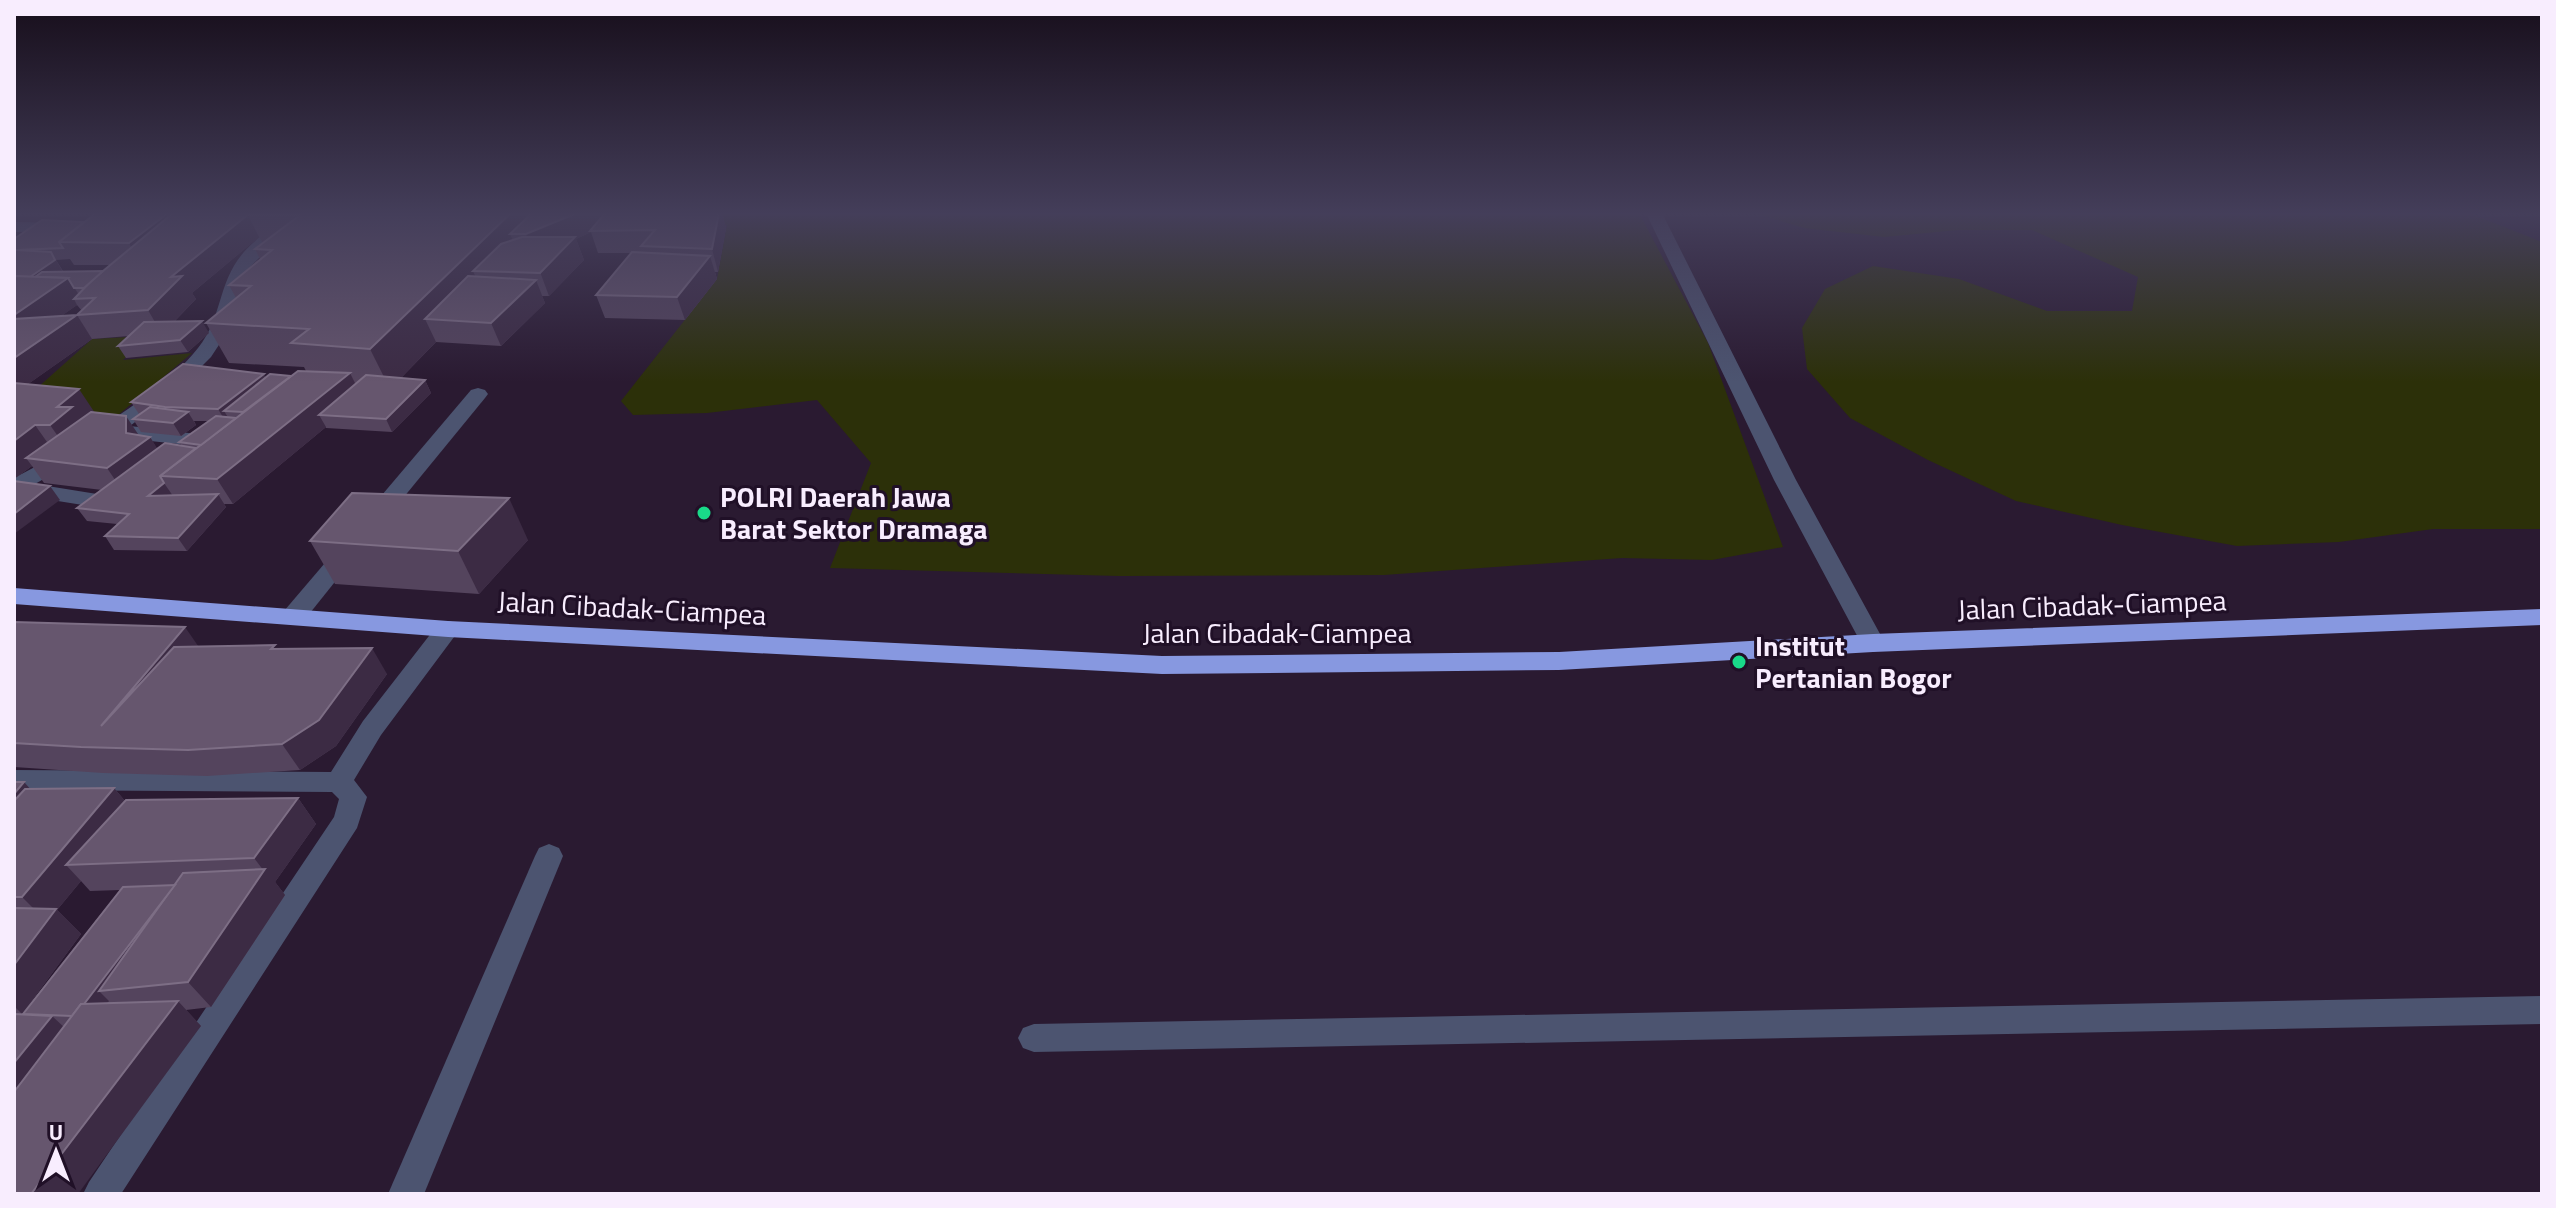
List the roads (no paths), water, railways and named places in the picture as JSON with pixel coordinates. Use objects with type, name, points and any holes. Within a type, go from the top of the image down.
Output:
[{"type":"highway","name":"Jalan Cibadak-Ciampea","points":[[14,596],[448,629],[1162,665],[1559,661],[1873,643],[2542,617]]},
{"type":"street","points":[[14,487],[129,418],[191,366],[213,341],[225,317],[239,269]]},
{"type":"street","points":[[1682,269],[1785,480],[1873,643]]},
{"type":"street","points":[[293,617],[478,394]]},
{"type":"street","points":[[110,430],[197,440]]},
{"type":"street","points":[[14,487],[89,499]]},
{"type":"street","points":[[339,782],[372,728],[448,629]]},
{"type":"street","points":[[14,780],[339,782],[353,797],[347,820],[289,887],[101,1194]]},
{"type":"street","points":[[406,1194],[549,856]]},
{"type":"street","points":[[1034,1038],[2542,1010]]},
{"type":"place","name":"POLRI Daerah Jawa Barat Sektor Dramaga","points":[[704,513]]},
{"type":"place","name":"Institut Pertanian Bogor","points":[[1739,662]]}]
